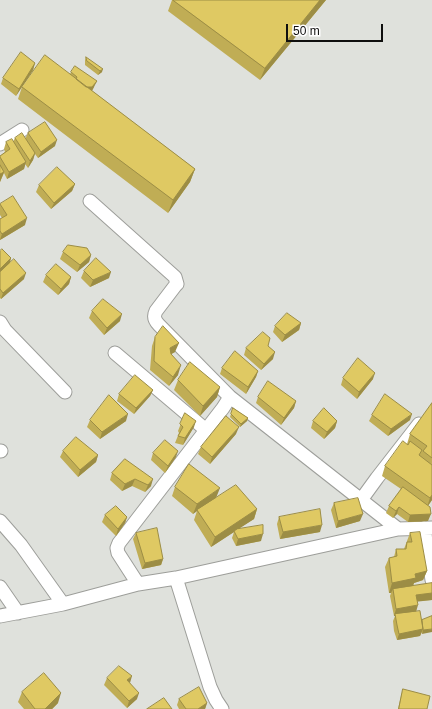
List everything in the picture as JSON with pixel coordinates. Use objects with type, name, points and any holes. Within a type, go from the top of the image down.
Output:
[{"type":"street","points":[[0,144],[22,130]]},
{"type":"street","points":[[90,201],[175,277],[177,284],[156,311],[154,318],[156,322],[230,397],[398,529]]},
{"type":"street","points":[[2,328],[65,392]]},
{"type":"street","points":[[115,353],[206,430]]},
{"type":"street","points":[[138,584],[118,553],[117,548],[230,397]]},
{"type":"street","points":[[361,500],[419,424]]},
{"type":"street","points":[[0,521],[21,545],[63,604]]},
{"type":"street","points":[[0,616],[63,604],[138,584],[176,578],[398,529],[428,528],[432,580]]},
{"type":"street","points":[[176,578],[210,687],[222,709]]},
{"type":"street","points":[[0,587],[18,613]]},
{"type":"building","points":[[173,0],[320,0],[265,68]]},
{"type":"building","points":[[21,52],[35,63],[19,89],[3,78]]},
{"type":"building","points":[[45,55],[195,169],[173,200],[22,87]]},
{"type":"building","points":[[86,57],[103,69],[100,71],[87,61]]},
{"type":"building","points":[[75,66],[97,81],[92,87],[86,87],[76,79],[77,77],[71,72]]},
{"type":"building","points":[[45,122],[57,140],[41,152],[28,133]]},
{"type":"building","points":[[22,133],[35,153],[30,161],[15,138]]},
{"type":"building","points":[[12,139],[26,162],[9,172],[0,156],[10,149],[6,142]]},
{"type":"building","points":[[0,165],[4,172],[0,174]]},
{"type":"building","points":[[57,167],[75,184],[54,203],[39,185]]},
{"type":"building","points":[[13,196],[27,218],[2,234],[0,231],[0,219],[7,215],[0,204]]},
{"type":"building","points":[[68,245],[87,248],[91,255],[80,265],[63,252]]},
{"type":"building","points":[[2,249],[11,258],[0,269],[0,251]]},
{"type":"building","points":[[96,258],[111,272],[93,280],[84,271]]},
{"type":"building","points":[[14,259],[26,273],[3,293],[0,289],[0,272]]},
{"type":"building","points":[[56,264],[71,277],[61,289],[46,275]]},
{"type":"building","points":[[103,299],[122,314],[107,328],[92,311]]},
{"type":"building","points":[[287,313],[301,323],[285,335],[275,326]]},
{"type":"building","points":[[163,326],[179,343],[170,348],[171,354],[181,365],[173,377],[154,361],[155,337]]},
{"type":"building","points":[[263,332],[270,338],[268,346],[275,352],[264,364],[246,348]]},
{"type":"building","points":[[235,351],[258,371],[248,387],[222,368]]},
{"type":"building","points":[[358,358],[375,373],[359,392],[343,378]]},
{"type":"building","points":[[190,362],[220,387],[203,406],[178,380]]},
{"type":"building","points":[[135,375],[153,390],[136,408],[119,394]]},
{"type":"building","points":[[268,381],[296,401],[284,418],[258,397]]},
{"type":"building","points":[[385,394],[412,414],[391,429],[372,415]]},
{"type":"building","points":[[109,395],[128,414],[102,432],[90,420]]},
{"type":"building","points":[[432,403],[432,458],[423,451],[427,446],[410,434]]},
{"type":"building","points":[[233,408],[248,418],[241,424],[231,414]]},
{"type":"building","points":[[324,408],[337,421],[327,432],[313,421]]},
{"type":"building","points":[[185,413],[196,421],[185,438],[178,436],[183,427],[180,424]]},
{"type":"building","points":[[226,416],[239,427],[212,457],[201,447]]},
{"type":"building","points":[[76,437],[98,455],[80,470],[63,451]]},
{"type":"building","points":[[165,440],[178,451],[168,466],[153,453]]},
{"type":"building","points":[[403,441],[408,445],[410,441],[422,450],[419,455],[432,465],[432,495],[430,498],[385,466]]},
{"type":"building","points":[[125,459],[153,479],[148,485],[135,479],[125,484],[112,473]]},
{"type":"building","points":[[189,464],[220,488],[197,504],[175,487]]},
{"type":"building","points":[[236,485],[257,509],[215,537],[197,510]]},
{"type":"building","points":[[403,487],[430,507],[431,514],[410,515],[399,507],[396,511],[389,506]]},
{"type":"building","points":[[358,498],[363,514],[338,521],[334,503]]},
{"type":"building","points":[[116,506],[127,517],[118,529],[105,515]]},
{"type":"building","points":[[320,509],[322,525],[283,532],[279,517]]},
{"type":"building","points":[[263,525],[263,534],[238,539],[234,531],[237,529]]},
{"type":"building","points":[[157,528],[163,559],[145,563],[136,533]]},
{"type":"building","points":[[420,532],[427,571],[415,574],[416,578],[392,583],[389,558],[397,556],[396,549],[406,549],[407,542],[412,542],[410,533]]},
{"type":"building","points":[[432,583],[432,593],[416,595],[418,605],[396,609],[393,589]]},
{"type":"building","points":[[420,611],[423,629],[399,634],[395,614]]},
{"type":"building","points":[[432,616],[432,629],[423,630],[422,620]]},
{"type":"building","points":[[119,666],[132,676],[127,680],[139,693],[129,701],[107,678]]},
{"type":"building","points":[[44,673],[61,693],[45,709],[35,709],[22,692]]},
{"type":"building","points":[[199,687],[207,703],[198,709],[186,709],[179,699]]},
{"type":"building","points":[[403,689],[430,696],[427,709],[399,709]]},
{"type":"building","points":[[164,698],[172,709],[147,709]]}]
